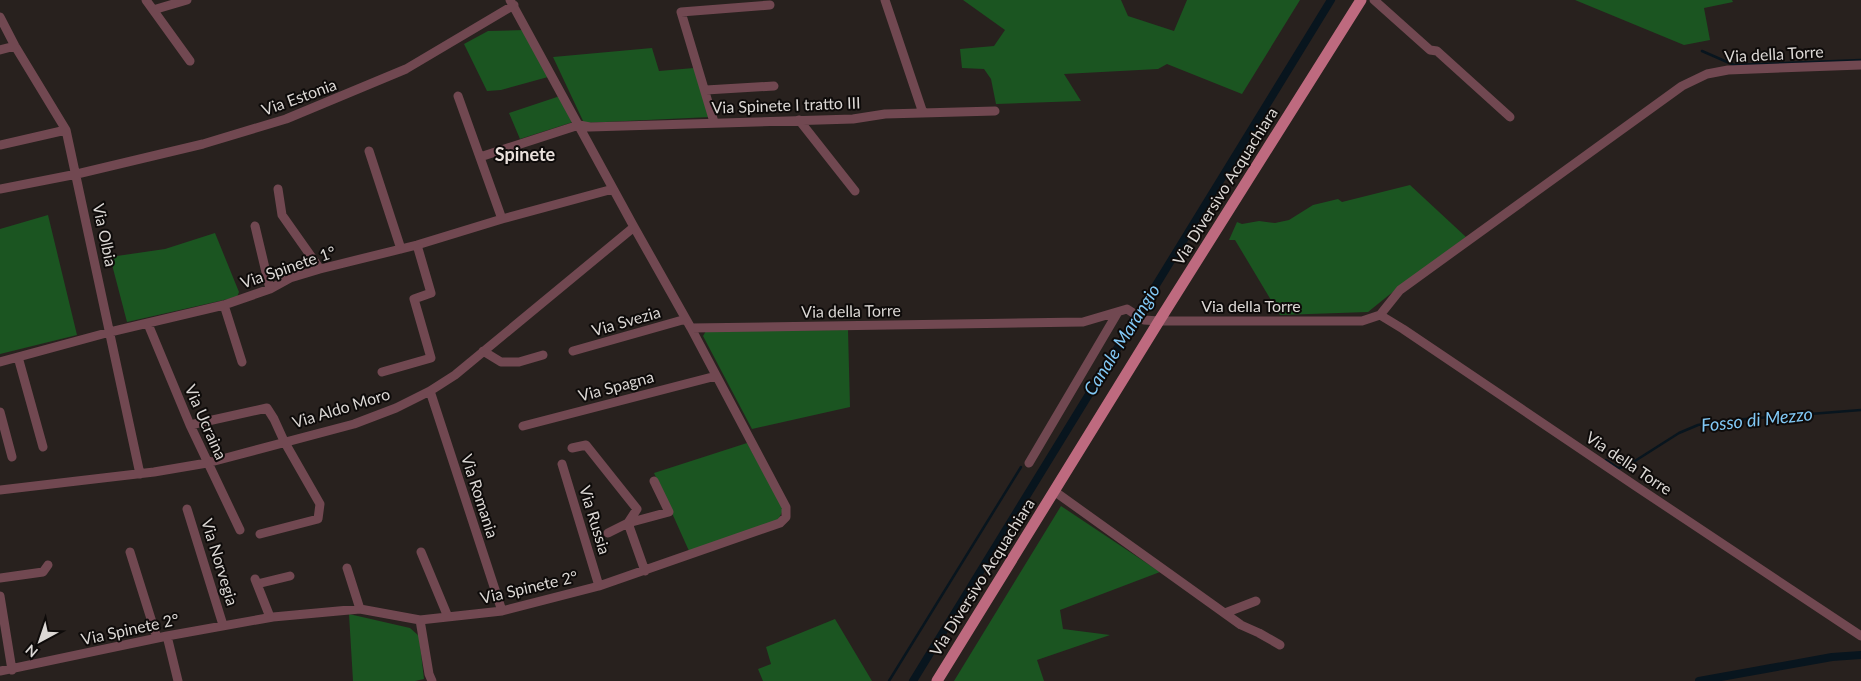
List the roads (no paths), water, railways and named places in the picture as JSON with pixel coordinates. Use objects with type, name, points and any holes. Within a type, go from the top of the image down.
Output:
[{"type":"main road","name":"Via Diversivo Acquachiara","points":[[938,681],[1159,321],[1361,0]]},
{"type":"street","points":[[146,0],[190,61]]},
{"type":"street","points":[[153,10],[187,0]]},
{"type":"street","points":[[885,0],[923,112]]},
{"type":"street","points":[[1374,0],[1430,50],[1437,51],[1510,117]]},
{"type":"street","points":[[512,3],[691,328]]},
{"type":"street","name":"Via Estonia","points":[[0,189],[77,174],[203,144],[286,119],[406,70],[512,3]]},
{"type":"street","points":[[714,122],[706,90],[681,12],[770,5]]},
{"type":"street","name":"Via Olbia","points":[[0,17],[15,46],[66,130],[77,174],[140,474]]},
{"type":"street","points":[[0,50],[15,46]]},
{"type":"street","name":"Via della Torre","points":[[691,328],[1083,322],[1122,311],[1144,320],[1159,321],[1362,321],[1380,315],[1400,290],[1682,86],[1707,74],[1728,70],[1861,65]]},
{"type":"street","points":[[706,90],[774,86]]},
{"type":"street","points":[[458,96],[502,219]]},
{"type":"street","name":"Via Spinete I tratto III","points":[[579,125],[590,127],[853,119],[885,114],[994,111]]},
{"type":"street","points":[[799,120],[855,191]]},
{"type":"street","points":[[480,156],[579,125]]},
{"type":"street","points":[[0,145],[66,130]]},
{"type":"street","points":[[369,151],[401,249]]},
{"type":"street","points":[[278,189],[282,215],[320,269]]},
{"type":"street","name":"Via Spinete 1°","points":[[0,362],[110,332],[224,305],[270,289],[290,278],[320,269],[417,245],[502,219],[613,189]]},
{"type":"street","points":[[255,226],[270,289]]},
{"type":"street","name":"Via Aldo Moro","points":[[0,490],[140,474],[207,463],[284,441],[354,424],[396,408],[456,375],[634,227]]},
{"type":"street","points":[[382,372],[431,358],[414,299],[431,293],[417,245]]},
{"type":"street","points":[[224,305],[242,362]]},
{"type":"street","points":[[1029,463],[1122,311]]},
{"type":"street","name":"Via della Torre","points":[[1380,315],[1861,636]]},
{"type":"street","name":"Via Svezia","points":[[573,351],[686,319]]},
{"type":"street","name":"Via Ucraina","points":[[148,324],[190,426],[240,530]]},
{"type":"street","name":"Via Spinete 2°","points":[[0,671],[167,636],[270,617],[360,609],[420,620],[502,611],[599,586],[780,523],[786,517],[786,506],[691,328]]},
{"type":"street","points":[[483,351],[502,362],[519,362],[543,354]]},
{"type":"street","points":[[18,357],[43,448]]},
{"type":"street","name":"Via Spagna","points":[[523,426],[716,376]]},
{"type":"street","name":"Via Romania","points":[[430,390],[502,611]]},
{"type":"street","points":[[190,426],[267,408],[320,504],[318,519],[260,534]]},
{"type":"street","points":[[0,412],[12,457]]},
{"type":"street","points":[[572,448],[586,445],[637,509],[628,523]]},
{"type":"street","name":"Via Russia","points":[[562,464],[599,586]]},
{"type":"street","points":[[608,533],[628,523],[668,512],[654,481]]},
{"type":"street","name":"Via Diversivo Acquachiara","points":[[1054,491],[1224,613],[1280,645]]},
{"type":"street","name":"Via Norvegia","points":[[187,509],[223,625]]},
{"type":"street","points":[[628,523],[645,571]]},
{"type":"street","points":[[130,552],[157,638]]},
{"type":"street","points":[[421,552],[448,617]]},
{"type":"street","points":[[0,578],[43,572],[48,565]]},
{"type":"street","points":[[347,568],[360,609]]},
{"type":"street","points":[[270,617],[256,582],[290,576]]},
{"type":"street","points":[[0,596],[12,670]]},
{"type":"street","points":[[1224,613],[1256,601]]},
{"type":"street","points":[[420,620],[429,674],[432,681]]},
{"type":"street","points":[[167,636],[178,681]]},
{"type":"waterway","name":"Canale Marangio","points":[[913,681],[1331,0]]},
{"type":"waterway","points":[[1702,51],[1734,65],[1861,60]]},
{"type":"waterway","name":"Fosso di Mezzo","points":[[1606,460],[1618,468],[1627,466],[1679,433],[1698,425],[1721,421],[1861,410]]},
{"type":"waterway","points":[[889,681],[1021,467]]},
{"type":"waterway","points":[[1699,681],[1832,657],[1861,655]]},
{"type":"district","name":"Spinete","points":[[525,155]]}]
